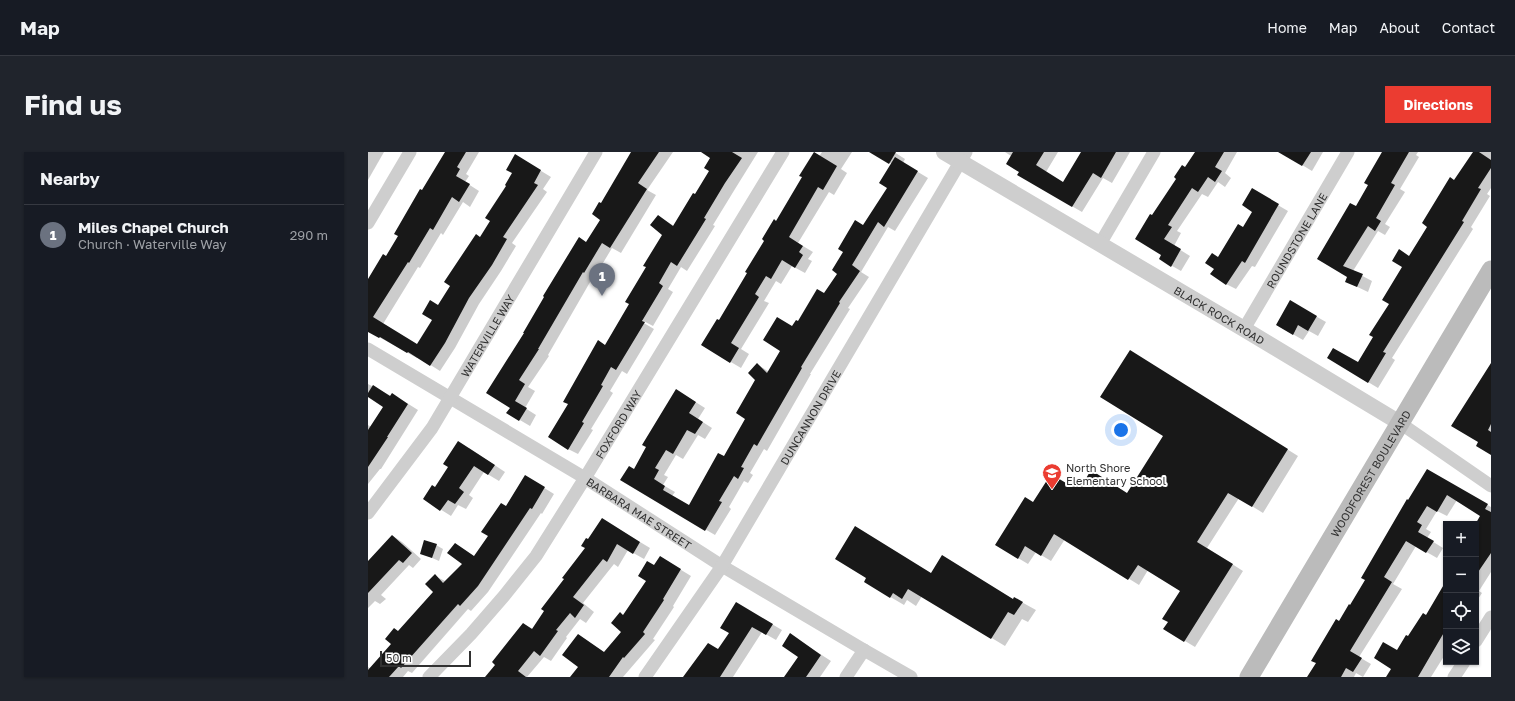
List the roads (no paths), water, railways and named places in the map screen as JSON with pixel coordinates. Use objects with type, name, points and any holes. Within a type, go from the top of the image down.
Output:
[{"type":"main road","name":"WOODFOREST BOULEVARD","points":[[1249,677],[1400,423],[1489,279]]},
{"type":"street","points":[[368,223],[410,152]]},
{"type":"street","name":"WATERVILLE WAY","points":[[368,513],[432,428],[596,152]]},
{"type":"street","name":"FOXFORD WAY","points":[[429,677],[471,634],[536,556],[783,152]]},
{"type":"street","name":"BLACK ROCK ROAD","points":[[944,152],[963,157],[1100,244],[1400,423],[1491,486]]},
{"type":"street","points":[[1100,244],[1154,152]]},
{"type":"street","name":"ROUNDSTONE LANE","points":[[1244,329],[1348,152]]},
{"type":"street","name":"DUNCANNON DRIVE","points":[[645,677],[722,566],[963,157]]},
{"type":"street","name":"BARBARA MAE STREET","points":[[368,349],[585,478],[722,566],[911,677]]},
{"type":"street","points":[[1479,637],[1491,617]]},
{"type":"street","points":[[846,677],[864,650]]},
{"type":"street","points":[[1454,677],[1462,665]]},
{"type":"place","name":"Miles Chapel Church","points":[[602,296]]},
{"type":"place","name":"North Shore Elementary School","points":[[1052,490]]}]
